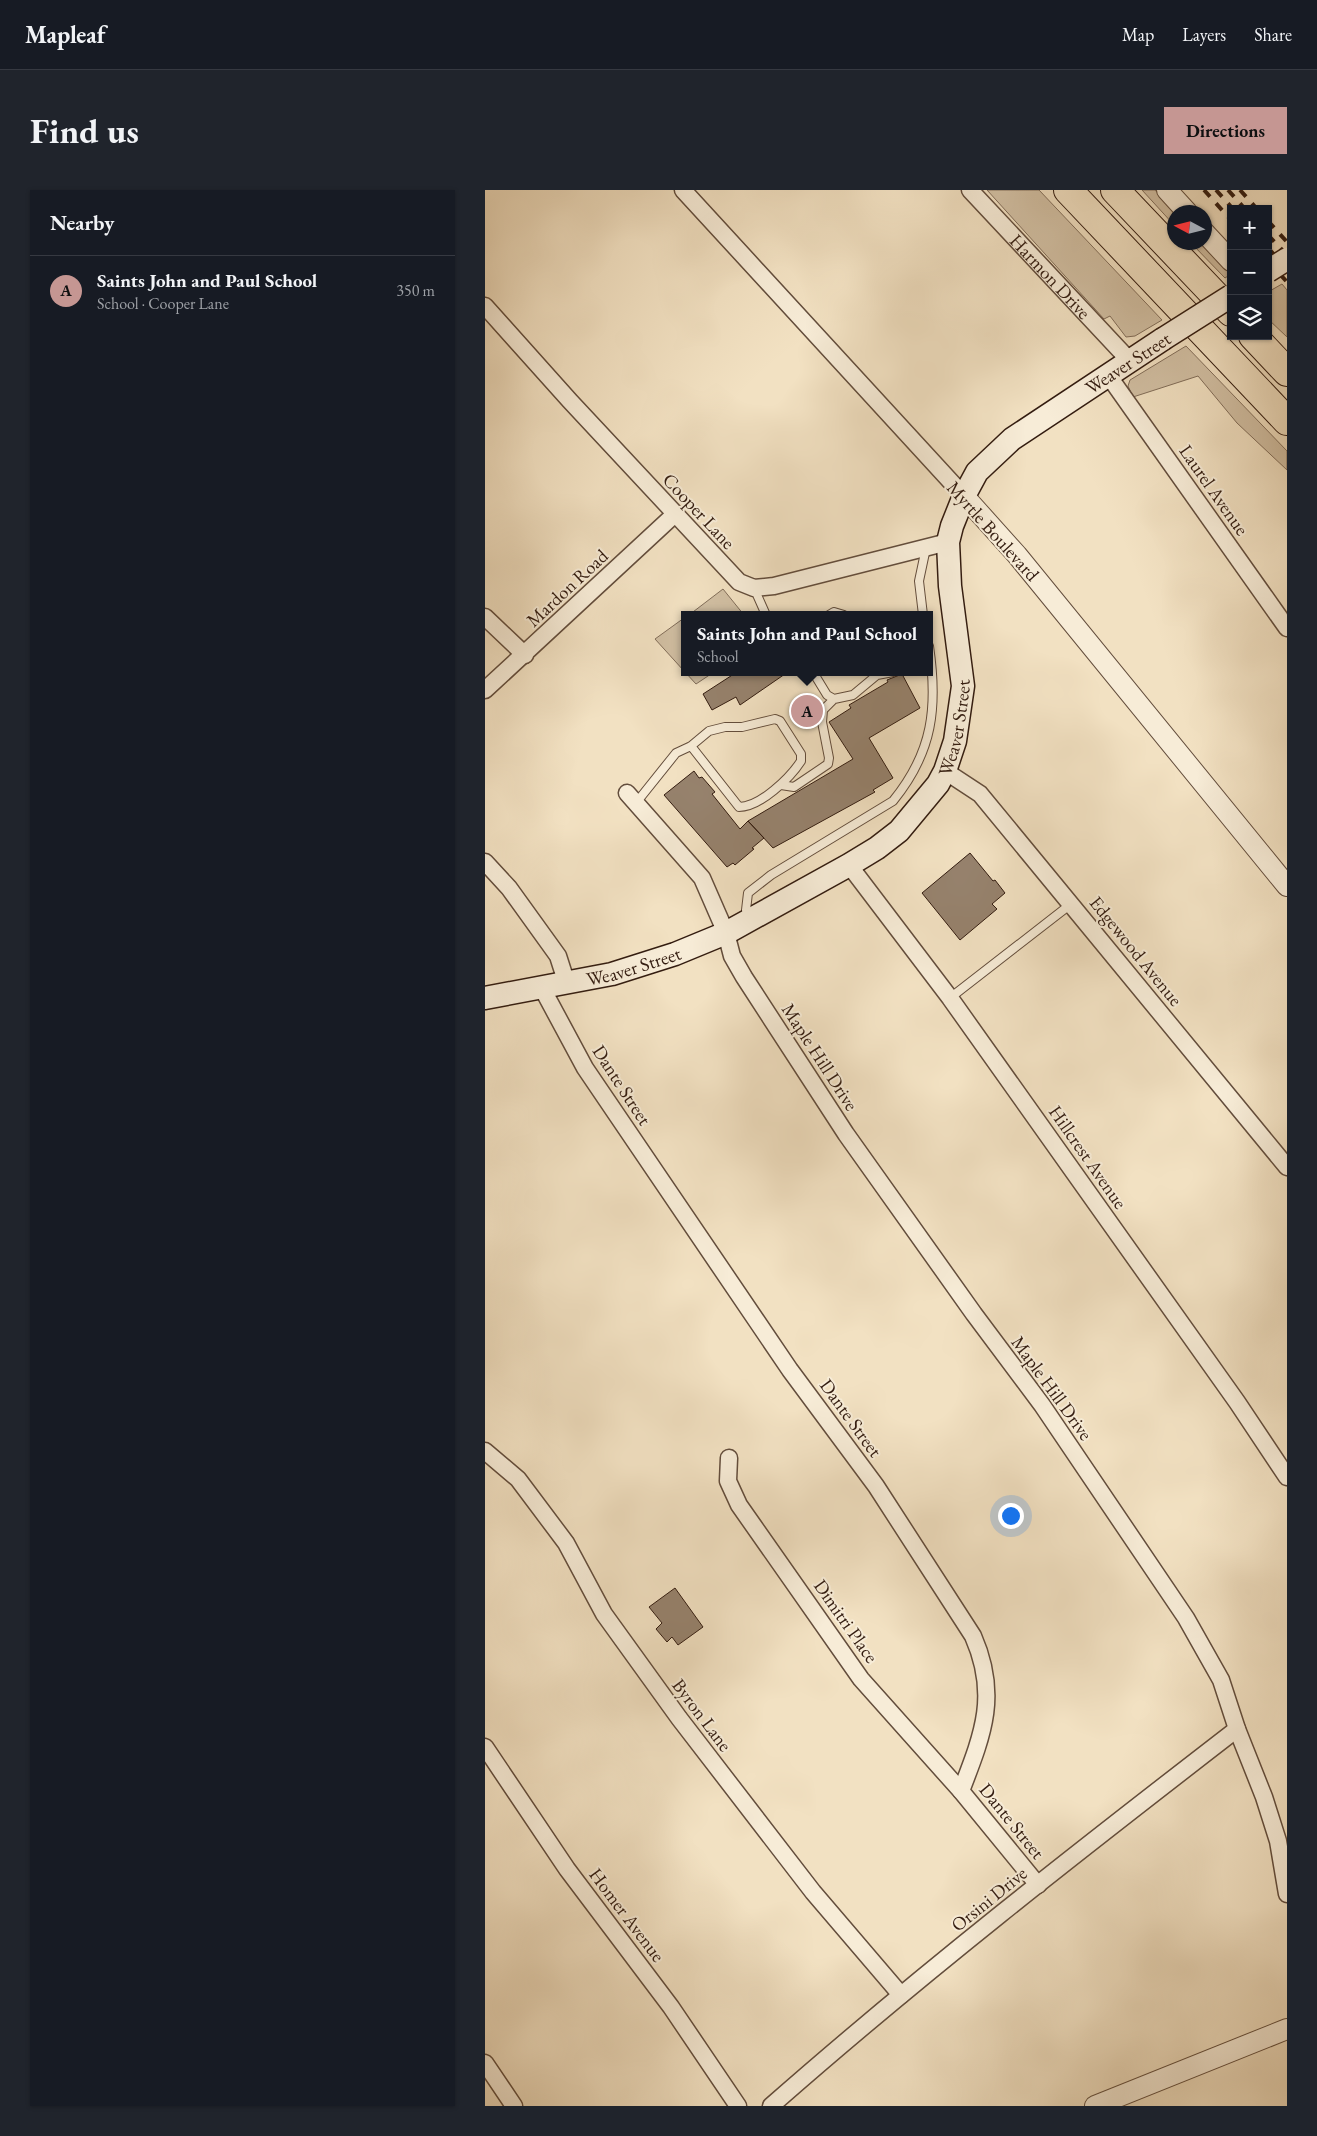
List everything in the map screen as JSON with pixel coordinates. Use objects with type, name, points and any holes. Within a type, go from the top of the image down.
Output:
[{"type":"highway","points":[[1068,190],[1287,421]]},
{"type":"highway","points":[[1115,190],[1227,308]]},
{"type":"highway","points":[[1257,340],[1287,372]]},
{"type":"main road","points":[[1272,269],[1287,260]]},
{"type":"main road","name":"Weaver Street","points":[[485,998],[542,988],[566,981],[611,974],[675,954],[726,933],[750,920],[849,865],[877,848],[899,831],[917,810],[945,771],[955,741],[963,686],[950,586],[948,542],[963,496],[977,472],[1012,440],[1108,375],[1227,299]]},
{"type":"street","name":"Myrtle Boulevard","points":[[683,190],[1017,555],[1287,886]]},
{"type":"street","name":"Harmon Drive","points":[[970,190],[1131,361]]},
{"type":"street","points":[[1167,190],[1181,205]]},
{"type":"street","points":[[1212,240],[1227,257]]},
{"type":"street","name":"Cooper Lane","points":[[485,306],[570,401],[739,582],[754,588]]},
{"type":"street","name":"Laurel Avenue","points":[[1108,375],[1287,628]]},
{"type":"street","name":"Mardon Road","points":[[485,690],[525,655],[675,514]]},
{"type":"street","points":[[754,588],[775,586],[948,542]]},
{"type":"street","points":[[485,617],[525,655]]},
{"type":"street","name":"Edgewood Avenue","points":[[945,771],[980,794],[1287,1167]]},
{"type":"street","name":"Maple Hill Drive","points":[[632,798],[702,878],[726,933],[732,956],[744,977],[847,1134],[974,1314],[1042,1405],[1186,1618],[1221,1680],[1237,1729],[1282,1839],[1287,1894]]},
{"type":"street","points":[[485,862],[509,888],[558,956],[566,981]]},
{"type":"street","name":"Hillcrest Avenue","points":[[849,865],[950,998],[1237,1402],[1287,1477]]},
{"type":"street","name":"Dante Street","points":[[542,988],[585,1068],[790,1370],[876,1486],[973,1636],[982,1656],[987,1678],[986,1709],[979,1745],[961,1791],[1038,1885]]},
{"type":"street","name":"Byron Lane","points":[[485,1451],[518,1479],[566,1543],[604,1614],[679,1718],[813,1892],[901,1995]]},
{"type":"street","name":"Dimitri Place","points":[[729,1458],[728,1481],[739,1505],[861,1679],[961,1791]]},
{"type":"street","name":"Orsini Drive","points":[[771,2106],[901,1995],[1237,1729]]},
{"type":"street","name":"Homer Avenue","points":[[485,1747],[567,1869],[671,2007],[738,2106]]},
{"type":"street","points":[[1095,2106],[1287,2029]]},
{"type":"street","points":[[485,2063],[514,2106]]},
{"type":"lane","points":[[923,611],[919,581],[927,548]]},
{"type":"lane","points":[[754,588],[764,611]]},
{"type":"lane","points":[[815,676],[827,695],[834,699]]},
{"type":"lane","points":[[781,785],[794,787],[828,764],[829,758],[821,722],[823,710],[834,699],[853,695],[875,676]]},
{"type":"lane","points":[[750,920],[746,910],[748,894],[771,875],[893,800],[907,784],[916,768],[928,737],[933,712],[932,676]]},
{"type":"lane","points":[[632,798],[677,753],[691,746],[709,731],[725,727],[741,727],[775,719],[780,721],[801,754],[801,761],[781,785],[747,807],[739,807],[691,746]]},
{"type":"lane","points":[[950,998],[1071,903]]},
{"type":"shaded area","points":[[987,190],[1039,190],[1162,320],[1135,336],[1126,337],[1110,316],[1104,319]]},
{"type":"shaded area","points":[[1142,190],[1155,190],[1169,205],[1167,205],[1167,217]]},
{"type":"shaded area","points":[[1198,250],[1209,250],[1227,270],[1227,277],[1225,278]]},
{"type":"shaded area","points":[[1282,284],[1287,290],[1287,337],[1272,323],[1272,290]]},
{"type":"shaded area","points":[[1186,346],[1287,451],[1287,470],[1237,423],[1198,376],[1133,397],[1128,386],[1130,380]]},
{"type":"shaded area","points":[[723,589],[741,611],[694,611]]},
{"type":"shaded area","points":[[681,620],[681,668],[655,639]]},
{"type":"shaded area","points":[[689,676],[708,676],[696,684]]},
{"type":"building","points":[[731,676],[782,676],[740,705],[736,697],[712,710],[703,694]]},
{"type":"building","points":[[903,676],[920,708],[869,738],[893,778],[873,790],[875,792],[773,848],[748,821],[853,759],[829,722],[851,708],[849,705],[888,682],[887,680]]},
{"type":"building","points":[[694,771],[715,792],[712,794],[740,829],[748,821],[764,838],[735,865],[733,863],[727,867],[664,795]]},
{"type":"building","points":[[970,853],[1005,893],[992,904],[997,909],[960,940],[922,893]]},
{"type":"building","points":[[675,1588],[703,1627],[678,1645],[672,1637],[667,1642],[656,1629],[662,1623],[649,1607]]},
{"type":"railway","points":[[1204,190],[1227,216]]},
{"type":"railway","points":[[1216,190],[1229,205]]},
{"type":"railway","points":[[1228,190],[1241,205]]},
{"type":"railway","points":[[1240,190],[1253,205]]},
{"type":"railway","points":[[1272,225],[1287,242]]},
{"type":"railway","points":[[1272,239],[1287,255]]},
{"type":"railway","points":[[1270,250],[1287,269]]},
{"type":"railway","points":[[1272,265],[1287,282]]},
{"type":"place","name":"Saints John and Paul School","points":[[807,711]]}]
